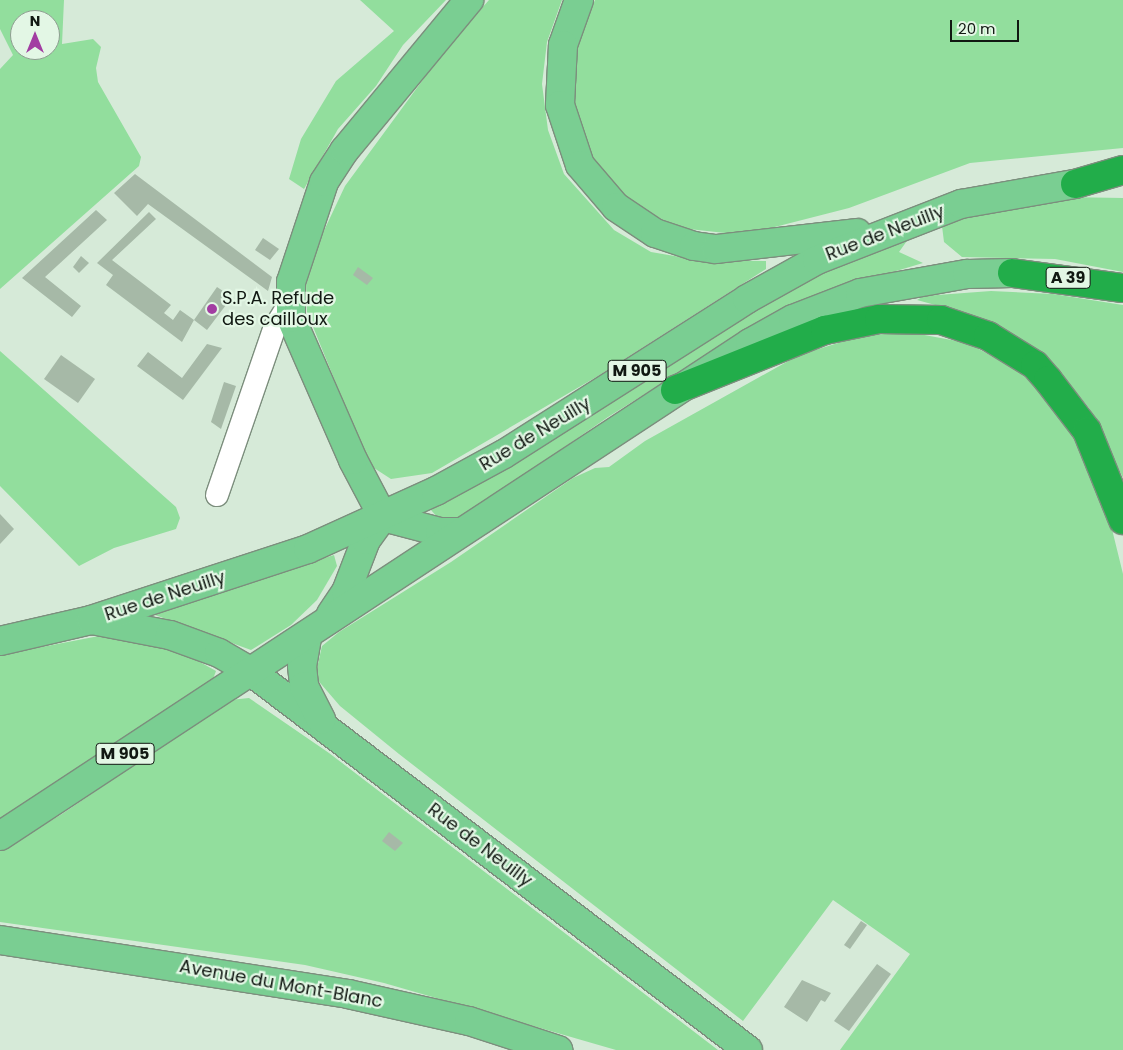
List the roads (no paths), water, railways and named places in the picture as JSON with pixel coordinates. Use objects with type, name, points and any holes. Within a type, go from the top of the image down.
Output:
[{"type":"highway","points":[[1075,184],[1123,170]]},
{"type":"highway","points":[[1075,184],[1123,183]]},
{"type":"highway","name":"A 39","points":[[1012,274],[1123,288]]},
{"type":"highway","points":[[675,390],[825,330],[880,319],[941,320],[988,336],[1035,365],[1087,431],[1123,520]]},
{"type":"main road","points":[[459,532],[440,532],[383,517],[353,460],[289,305],[298,254],[324,182],[376,109],[468,0]]},
{"type":"main road","points":[[579,0],[559,68],[565,129],[591,182],[633,220],[675,240],[716,249],[893,228]]},
{"type":"main road","name":"Rue de Neuilly","points":[[0,641],[91,620],[308,549],[383,517],[567,417],[747,299],[817,260],[893,228],[1001,194],[1075,184]]},
{"type":"main road","name":"M 905","points":[[0,836],[249,670],[316,630],[459,532],[675,390],[793,319],[860,294],[967,274],[1012,274]]},
{"type":"main road","points":[[325,728],[304,686],[302,666],[316,630],[346,592],[366,540],[383,517]]},
{"type":"main road","name":"Rue de Neuilly","points":[[91,620],[170,634],[218,653],[249,670],[748,1050]]},
{"type":"main road","name":"Avenue du Mont-Blanc","points":[[0,940],[348,994],[469,1021],[558,1050]]},
{"type":"lane","points":[[218,495],[275,326],[289,305]]},
{"type":"place","name":"S.P.A. Refude des cailloux","points":[[212,309]]}]
